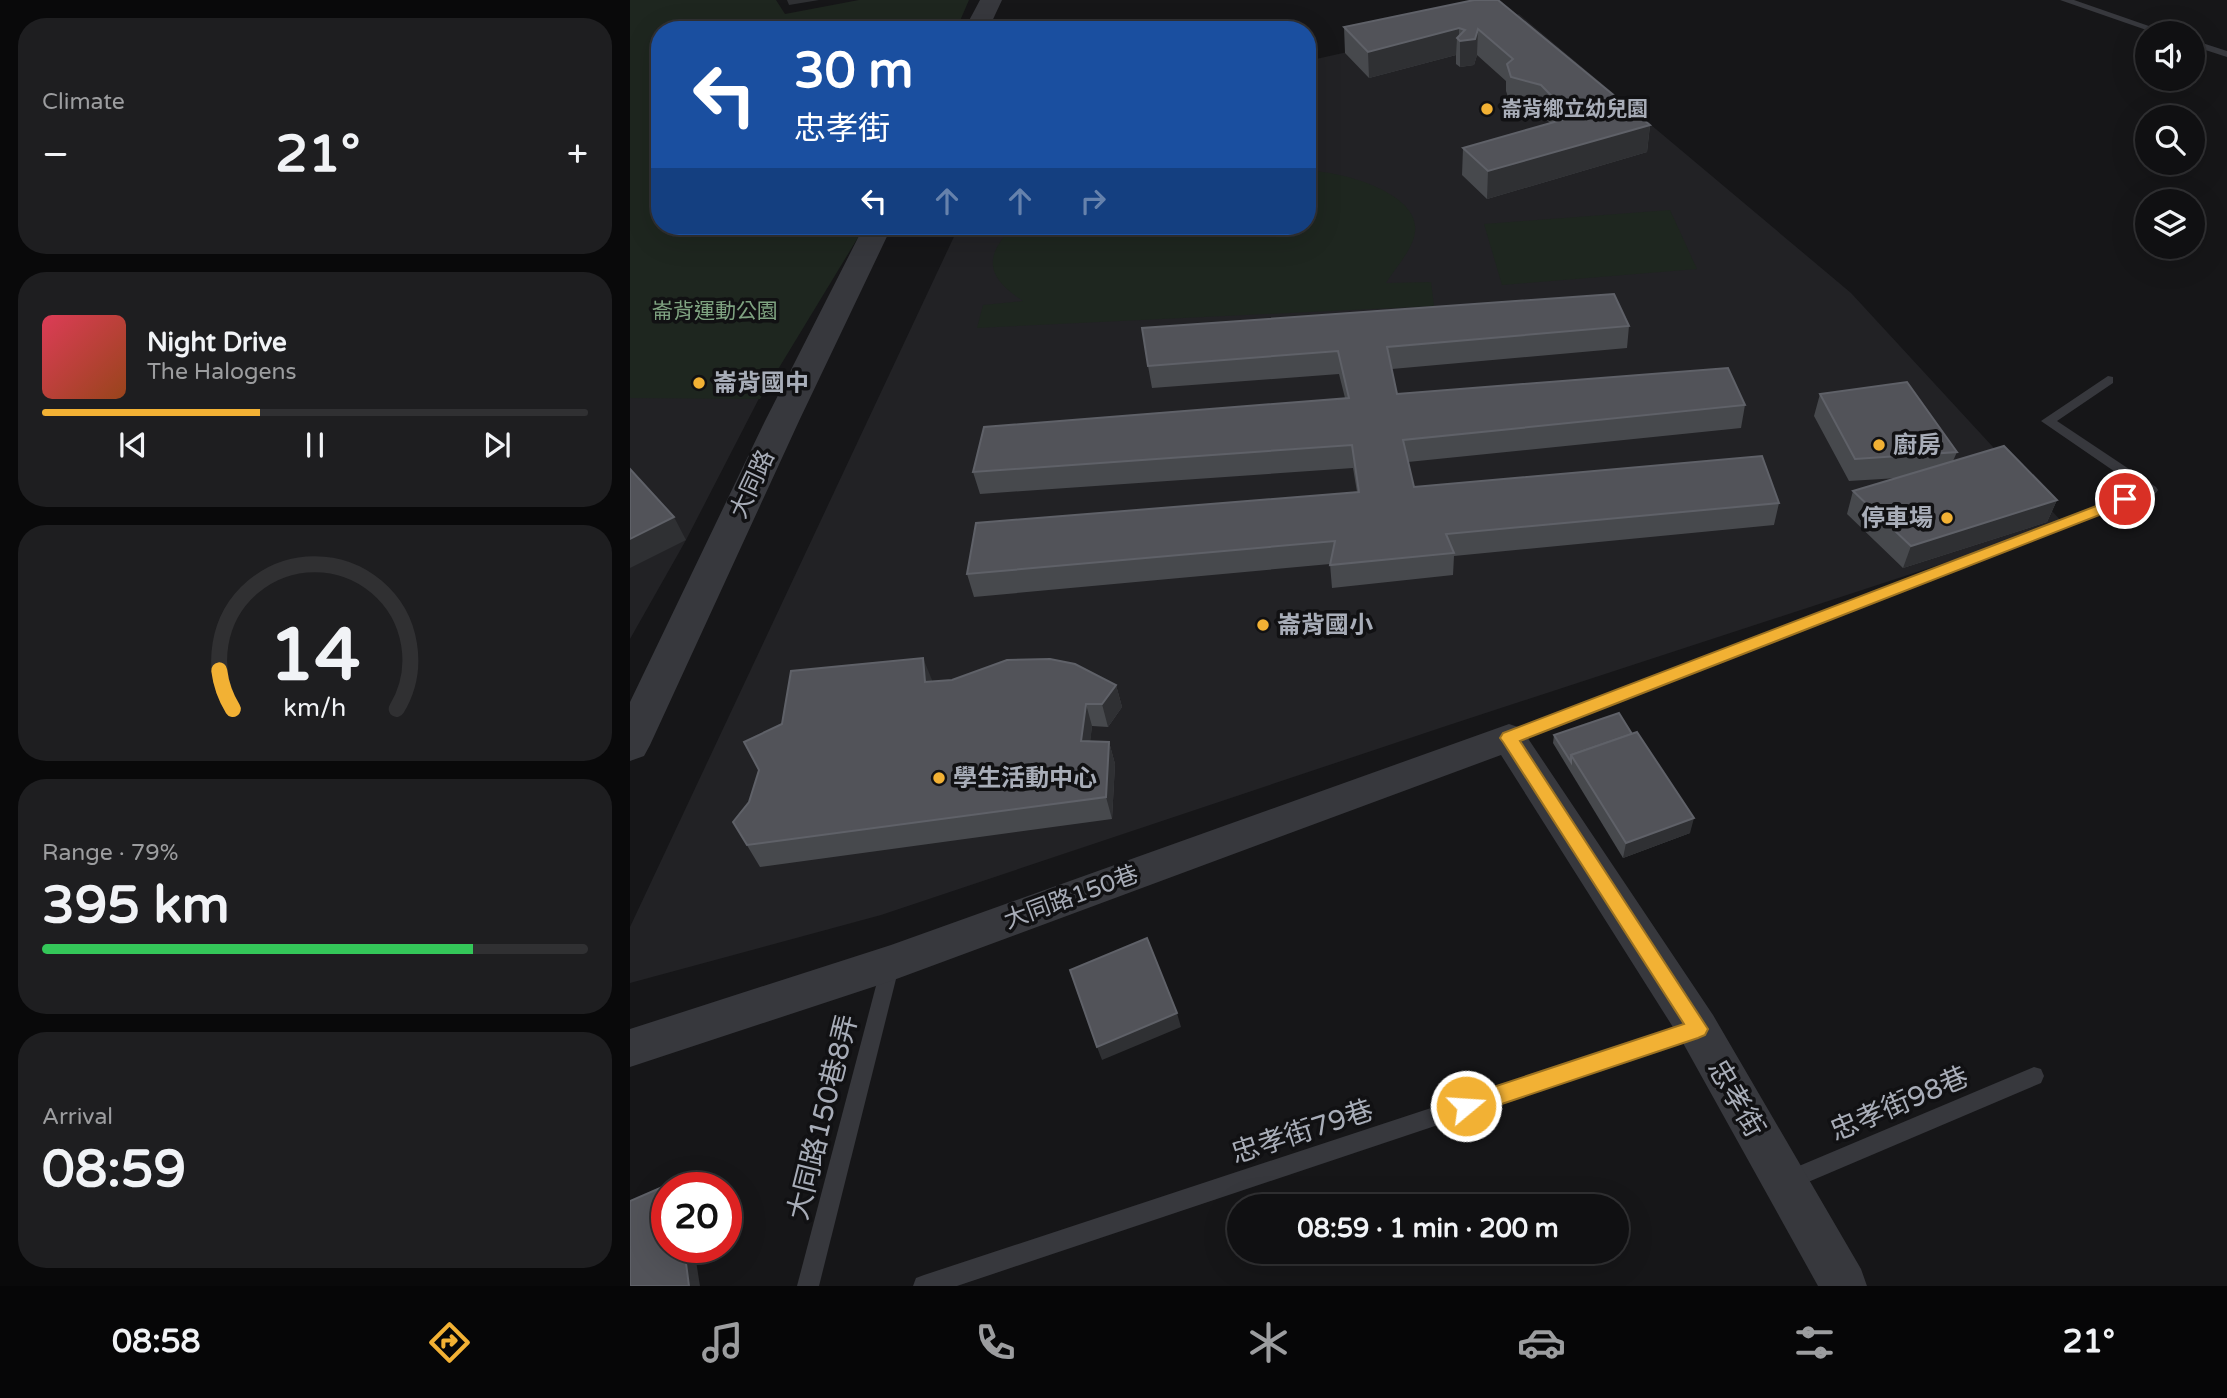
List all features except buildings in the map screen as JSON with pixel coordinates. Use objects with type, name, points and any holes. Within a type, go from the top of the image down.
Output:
[{"type":"street","points":[[980,21],[991,0]]},
{"type":"street","name":"大同路","points":[[630,745],[782,421],[874,235]]},
{"type":"street","name":"大同路150巷","points":[[630,1048],[891,963],[1509,738]]},
{"type":"street","name":"忠孝街","points":[[1509,738],[1698,1029],[1844,1286]]},
{"type":"lane","points":[[2065,0],[2135,23]]},
{"type":"lane","points":[[2205,47],[2227,54]]},
{"type":"lane","points":[[1509,738],[2151,489],[2048,421],[2108,380]]},
{"type":"lane","name":"大同路150巷8弄","points":[[808,1286],[891,963]]},
{"type":"lane","name":"忠孝街79巷","points":[[924,1286],[1698,1029]]},
{"type":"lane","name":"忠孝街98巷","points":[[1785,1181],[2034,1076]]},
{"type":"shaded area","name":"崙背運動公園","points":[[630,0],[651,21],[651,235],[843,235],[686,540],[630,639]]},
{"type":"shaded area","name":"崙背國小","points":[[1519,14],[1851,293],[2064,524],[1446,726],[881,915],[630,983],[630,927],[955,235],[1316,235],[1316,59]]},
{"type":"green space","name":"崙背運動公園","points":[[630,0],[776,0],[785,14],[859,0],[969,0],[960,21],[651,21],[651,235],[860,235],[760,399],[630,398]]},
{"type":"green space","points":[[1316,172],[1337,174],[1374,186],[1405,205],[1413,218],[1414,239],[1386,283],[1431,282],[1434,306],[977,328],[983,305],[1023,301],[1002,284],[993,266],[993,257],[1004,237],[1316,235]]},
{"type":"green space","points":[[1670,210],[1697,269],[1502,285],[1484,224]]},
{"type":"place","name":"崙背鄉立幼兒園","points":[[1487,109]]},
{"type":"place","name":"崙背國中","points":[[699,383]]},
{"type":"place","name":"廚房","points":[[1879,445]]},
{"type":"place","name":"停車場","points":[[1947,518]]},
{"type":"place","name":"崙背國小","points":[[1263,625]]},
{"type":"place","name":"學生活動中心","points":[[939,778]]},
{"type":"route","points":[[1466,1106],[1698,1029],[1509,738],[2125,499]]}]
